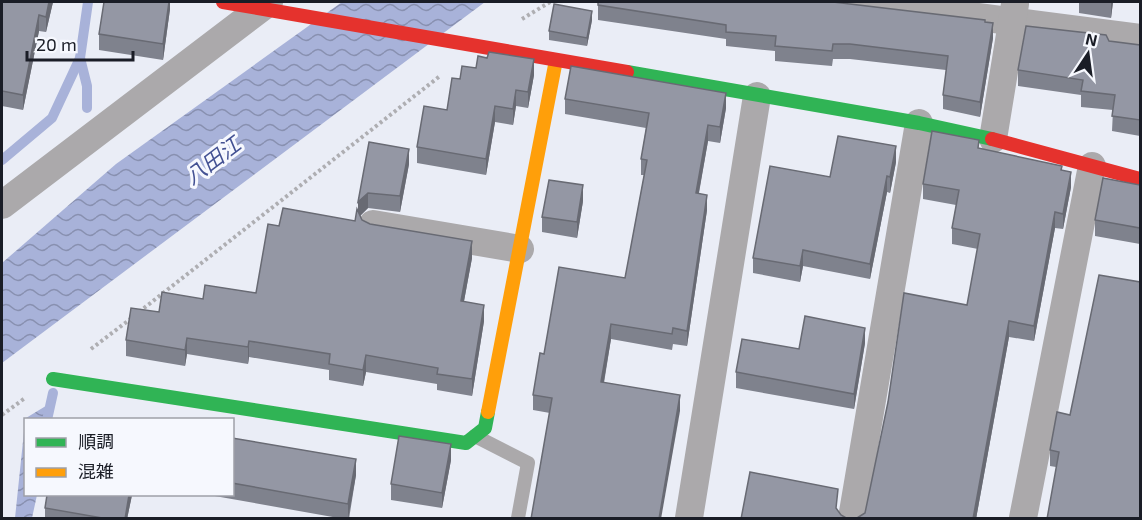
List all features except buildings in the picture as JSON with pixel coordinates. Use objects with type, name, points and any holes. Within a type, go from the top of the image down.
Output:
[{"type":"street","points":[[223,2],[265,4],[476,48],[919,123],[993,139],[1140,179]]},
{"type":"street","points":[[863,2],[1014,11],[1140,38]]},
{"type":"street","points":[[2,205],[265,4]]},
{"type":"street","points":[[993,139],[1014,11]]},
{"type":"street","points":[[53,379],[466,443],[485,428],[556,60]]},
{"type":"street","points":[[689,519],[757,96]]},
{"type":"street","points":[[852,519],[919,123]]},
{"type":"street","points":[[1023,519],[1092,166]]},
{"type":"street","points":[[373,224],[520,249]]},
{"type":"lane","points":[[475,436],[528,464],[519,519]]},
{"type":"path","points":[[2,415],[53,379],[476,48]]},
{"type":"water","name":"八田江","points":[[342,2],[485,2],[2,363],[2,263],[116,164]]},
{"type":"water","points":[[54,401],[50,418],[26,418]]},
{"type":"water","points":[[24,432],[24,496],[37,496],[32,518],[15,518]]},
{"type":"waterway","points":[[2,160],[52,118],[80,58],[88,2]]},
{"type":"waterway","points":[[80,58],[87,86],[87,108]]},
{"type":"waterway","points":[[47,418],[53,393]]},
{"type":"traffic: fast","points":[[627,72],[919,123],[992,139]]},
{"type":"traffic: fast","points":[[53,379],[466,443],[485,428],[488,412]]},
{"type":"traffic: slow","points":[[488,412],[556,60]]},
{"type":"traffic: jam","points":[[223,2],[627,72]]},
{"type":"traffic: jam","points":[[992,139],[1140,179]]}]
